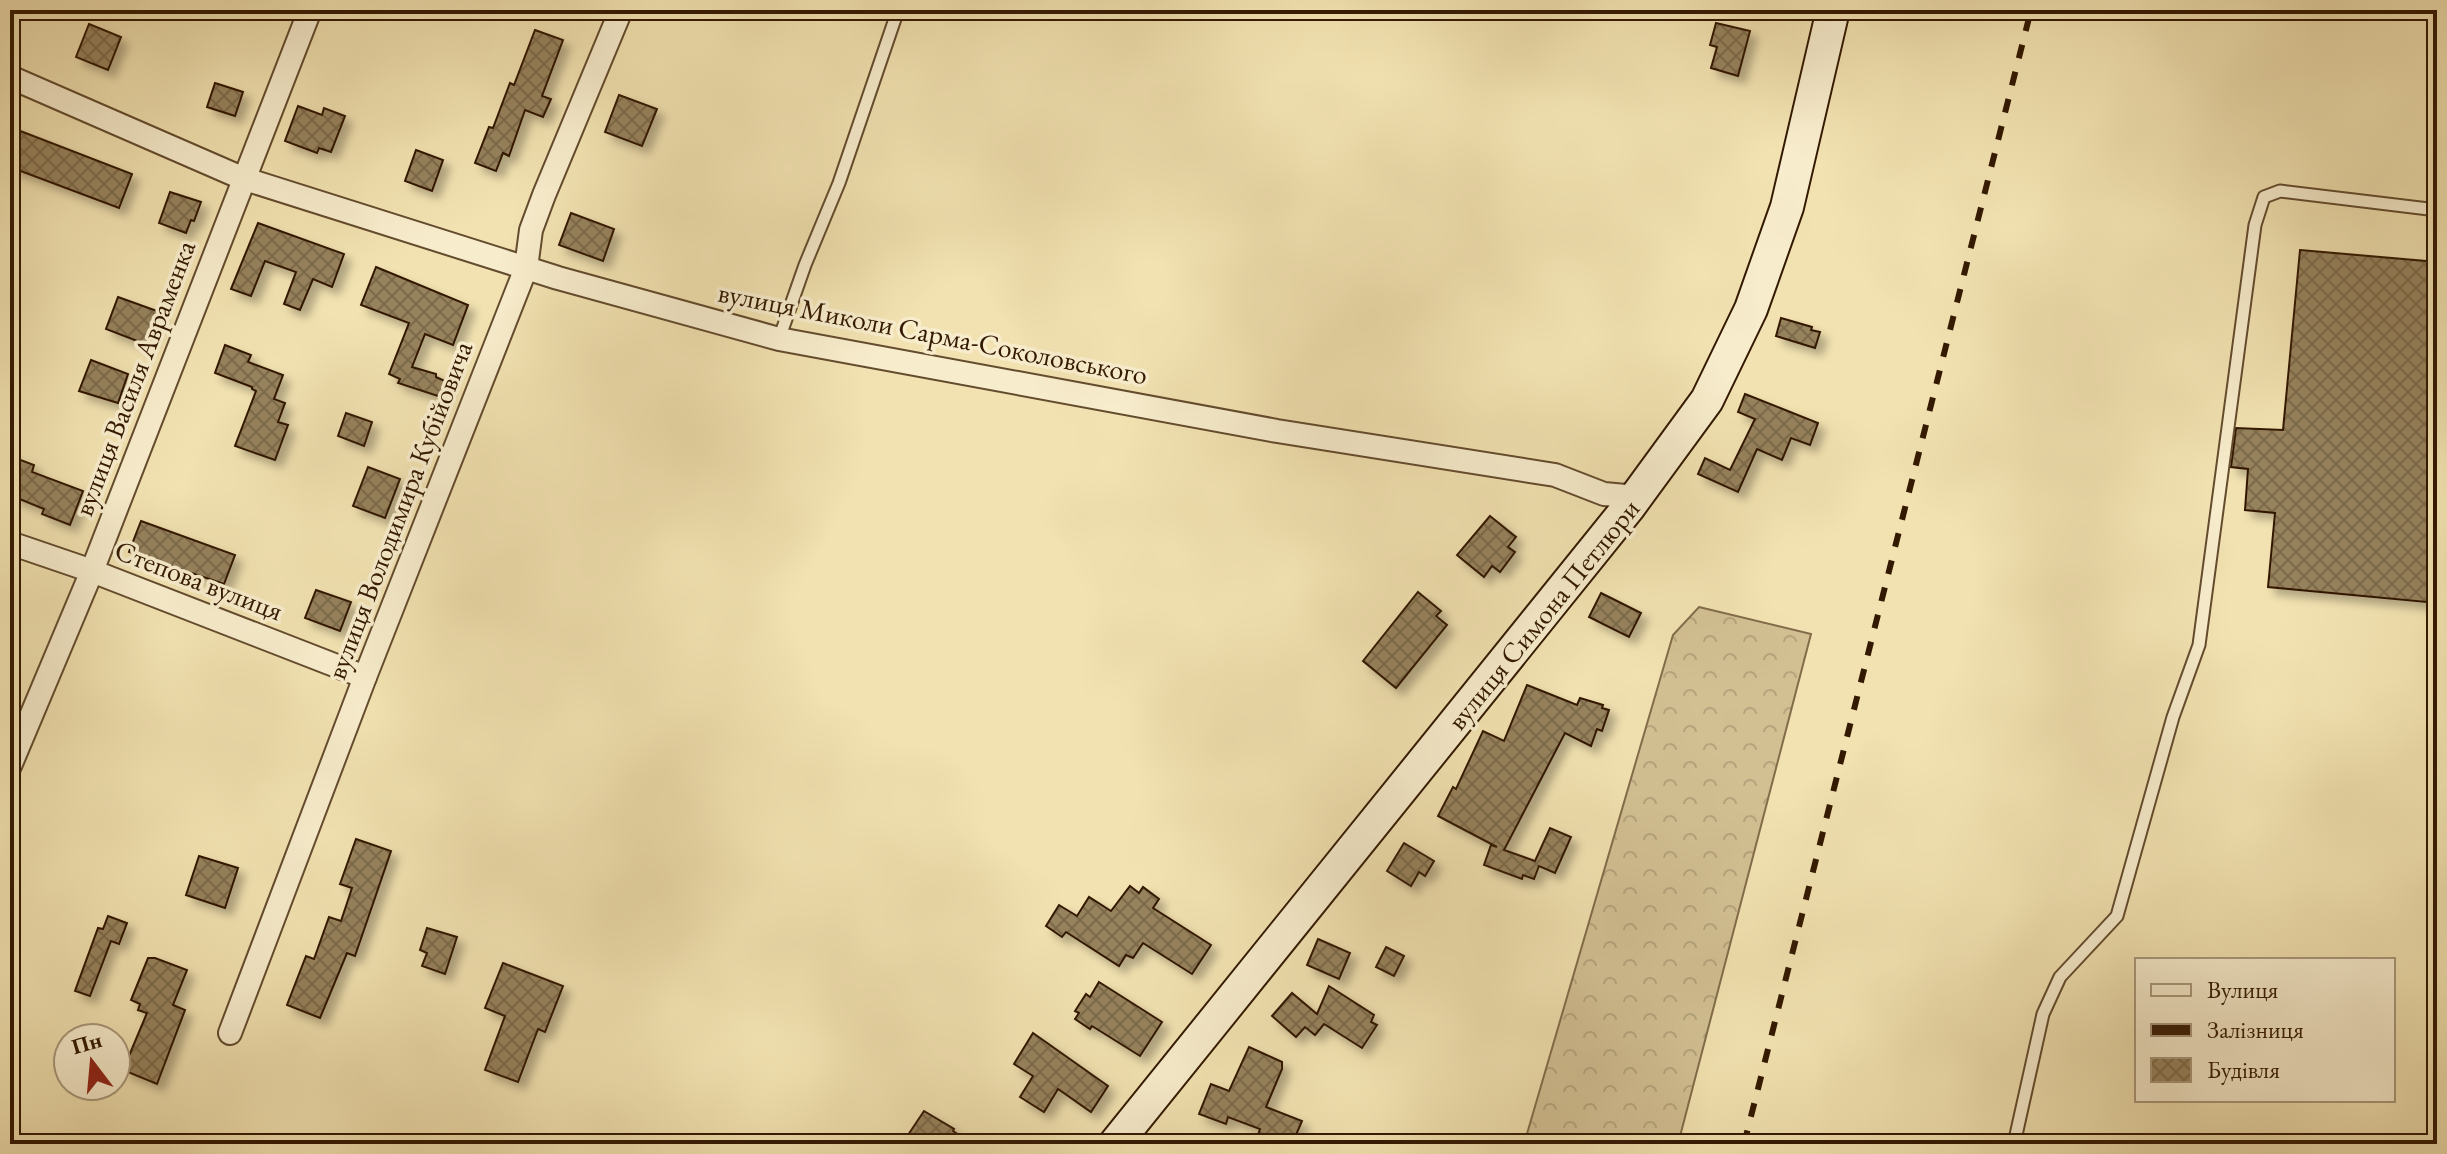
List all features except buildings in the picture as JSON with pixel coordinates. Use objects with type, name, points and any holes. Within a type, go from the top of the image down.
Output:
[{"type":"street","name":"вулиця Василя Авраменка","points":[[10,766],[92,571],[242,178],[310,10]]},
{"type":"street","name":"вулиця Володимира Кубійовича","points":[[230,1033],[365,677],[526,268],[527,245],[535,219],[621,10]]},
{"type":"street","name":"вулиця Симона Петлюри","points":[[1115,1144],[1637,497],[1707,400],[1751,309],[1787,207],[1833,10]]},
{"type":"street","name":"вулиця Миколи Сарма-Соколовського","points":[[10,77],[242,178],[526,268],[779,339],[1277,431],[1541,473],[1572,480],[1604,494],[1637,497]]},
{"type":"street","name":"Степова вулиця","points":[[10,543],[92,571],[365,677]]},
{"type":"lane","points":[[779,339],[839,183],[898,10]]},
{"type":"lane","points":[[2014,1144],[2043,1014],[2060,977],[2117,916],[2173,717],[2199,645],[2255,225],[2264,197],[2280,191],[2437,210]]},
{"type":"green space","points":[[1699,607],[1811,634],[1678,1144],[1524,1144],[1673,635]]},
{"type":"railway","points":[[1744,1144],[2031,10]]}]
